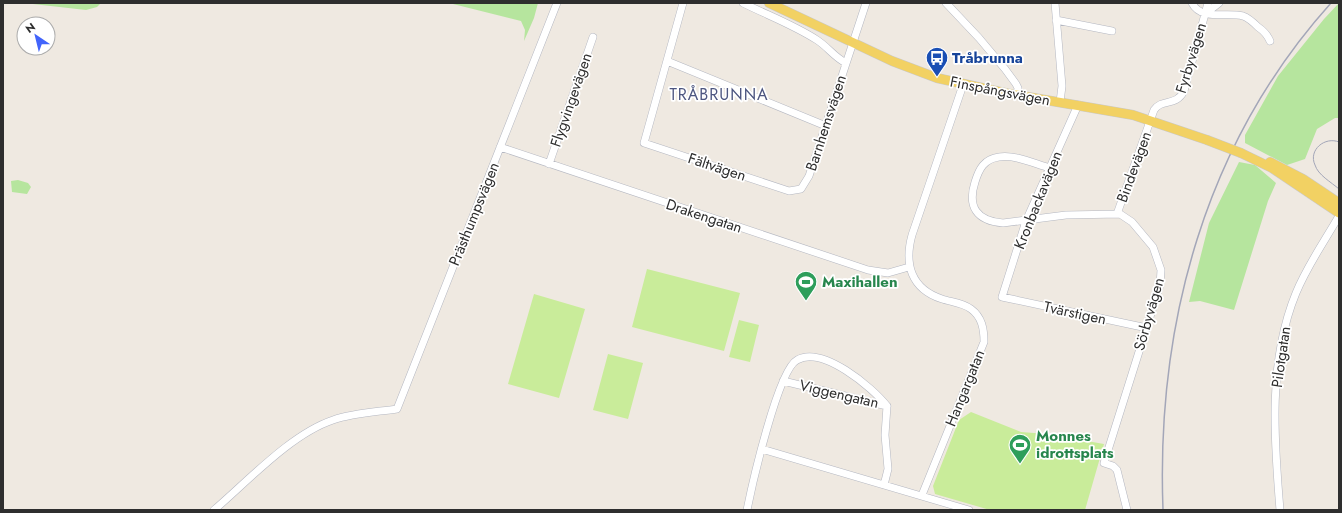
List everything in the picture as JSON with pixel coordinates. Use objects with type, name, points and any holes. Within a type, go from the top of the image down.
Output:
[{"type":"main road","name":"Finspångsvägen","points":[[769,3],[854,44],[919,72],[963,85],[1078,105],[1151,120],[1208,138],[1284,168],[1339,202]]},
{"type":"main road","name":"Finspångsvägen","points":[[1241,151],[1272,168],[1339,213]]},
{"type":"street","name":"Prästhumpsvägen","points":[[214,510],[292,443],[312,429],[333,420],[379,411],[396,410],[557,3]]},
{"type":"street","points":[[683,3],[667,62],[826,126]]},
{"type":"street","points":[[743,3],[815,39],[827,47],[836,57],[846,63]]},
{"type":"street","name":"Barnhemsvägen","points":[[789,191],[801,189],[809,176],[846,63],[854,44],[866,3]]},
{"type":"street","points":[[946,3],[1005,68],[1018,88],[1017,95]]},
{"type":"street","points":[[1055,3],[1062,86],[1060,102]]},
{"type":"street","points":[[1192,3],[1198,11],[1204,14],[1243,16],[1267,34],[1270,41]]},
{"type":"street","name":"Fyrbyvägen","points":[[1151,120],[1158,106],[1176,100],[1182,96],[1208,3]]},
{"type":"street","points":[[1204,14],[1219,3]]},
{"type":"street","points":[[1056,20],[1112,31]]},
{"type":"street","name":"Flygvingevägen","points":[[549,164],[593,37]]},
{"type":"street","name":"Fältvägen","points":[[667,62],[644,143],[789,191]]},
{"type":"street","points":[[909,267],[909,250],[912,235],[963,85]]},
{"type":"street","name":"Kronbackavägen","points":[[1002,297],[1026,221],[1078,105]]},
{"type":"street","name":"Bindevägen","points":[[1117,214],[1151,120]]},
{"type":"street","name":"Drakengatan","points":[[500,147],[868,270],[888,273],[909,267]]},
{"type":"street","points":[[1050,168],[1004,156],[990,160],[979,170],[972,196],[977,213],[982,217],[995,222],[1026,221],[1066,215],[1117,214]]},
{"type":"street","name":"Sörbyvägen","points":[[1117,214],[1126,218],[1145,235],[1159,262],[1161,270],[1160,285],[1104,463],[1113,466],[1117,470],[1127,510]]},
{"type":"street","name":"Pilotgatan","points":[[1280,510],[1276,449],[1276,402],[1277,375],[1283,336],[1291,306],[1307,268],[1339,216]]},
{"type":"street","name":"Hangargatan","points":[[909,267],[918,284],[927,293],[971,309],[978,317],[984,333],[981,350],[922,495]]},
{"type":"street","name":"Tvärstigen","points":[[1002,297],[1147,328]]},
{"type":"street","points":[[747,510],[762,449],[783,381],[787,371],[797,360],[806,357],[828,361],[847,370],[881,398],[887,406]]},
{"type":"street","name":"Viggengatan","points":[[783,381],[887,406],[885,435],[888,469],[884,485]]},
{"type":"street","points":[[762,449],[970,510]]},
{"type":"green space","points":[[24,3],[101,3],[97,7],[86,10]]},
{"type":"green space","points":[[449,3],[538,3],[534,18],[524,41],[525,30],[521,21]]},
{"type":"green space","points":[[1339,3],[1339,118],[1335,118],[1317,129],[1305,159],[1287,165],[1245,143],[1245,135],[1278,76],[1324,19]]},
{"type":"green space","points":[[1239,162],[1255,165],[1276,183],[1268,201],[1234,310],[1200,301],[1189,302],[1209,223]]},
{"type":"green space","points":[[18,180],[28,183],[31,187],[27,194],[12,192],[11,181]]},
{"type":"green space","points":[[647,269],[740,293],[724,351],[632,327]]},
{"type":"green space","points":[[534,294],[585,309],[559,398],[508,384]]},
{"type":"green space","points":[[739,320],[759,325],[750,362],[729,357]]},
{"type":"green space","points":[[608,354],[643,363],[628,419],[593,410]]},
{"type":"green space","name":"Monnes idrottsplats","points":[[971,412],[1021,432],[1047,434],[1104,444],[1085,510],[990,510],[935,494],[933,486],[959,420]]},
{"type":"tram line","points":[[1339,142],[1328,141],[1323,143],[1316,150],[1313,159],[1319,172],[1339,189]]},
{"type":"railway","points":[[1163,510],[1163,441],[1169,372],[1180,305],[1197,239],[1221,176],[1251,115],[1287,57],[1331,3]]},
{"type":"place","name":"Tråbrunna","points":[[937,78]]},
{"type":"place","name":"Maxihallen","points":[[806,302]]},
{"type":"place","name":"Monnes idrottsplats","points":[[1020,464]]},
{"type":"district","name":"TRÅBRUNNA","points":[[719,94]]}]
